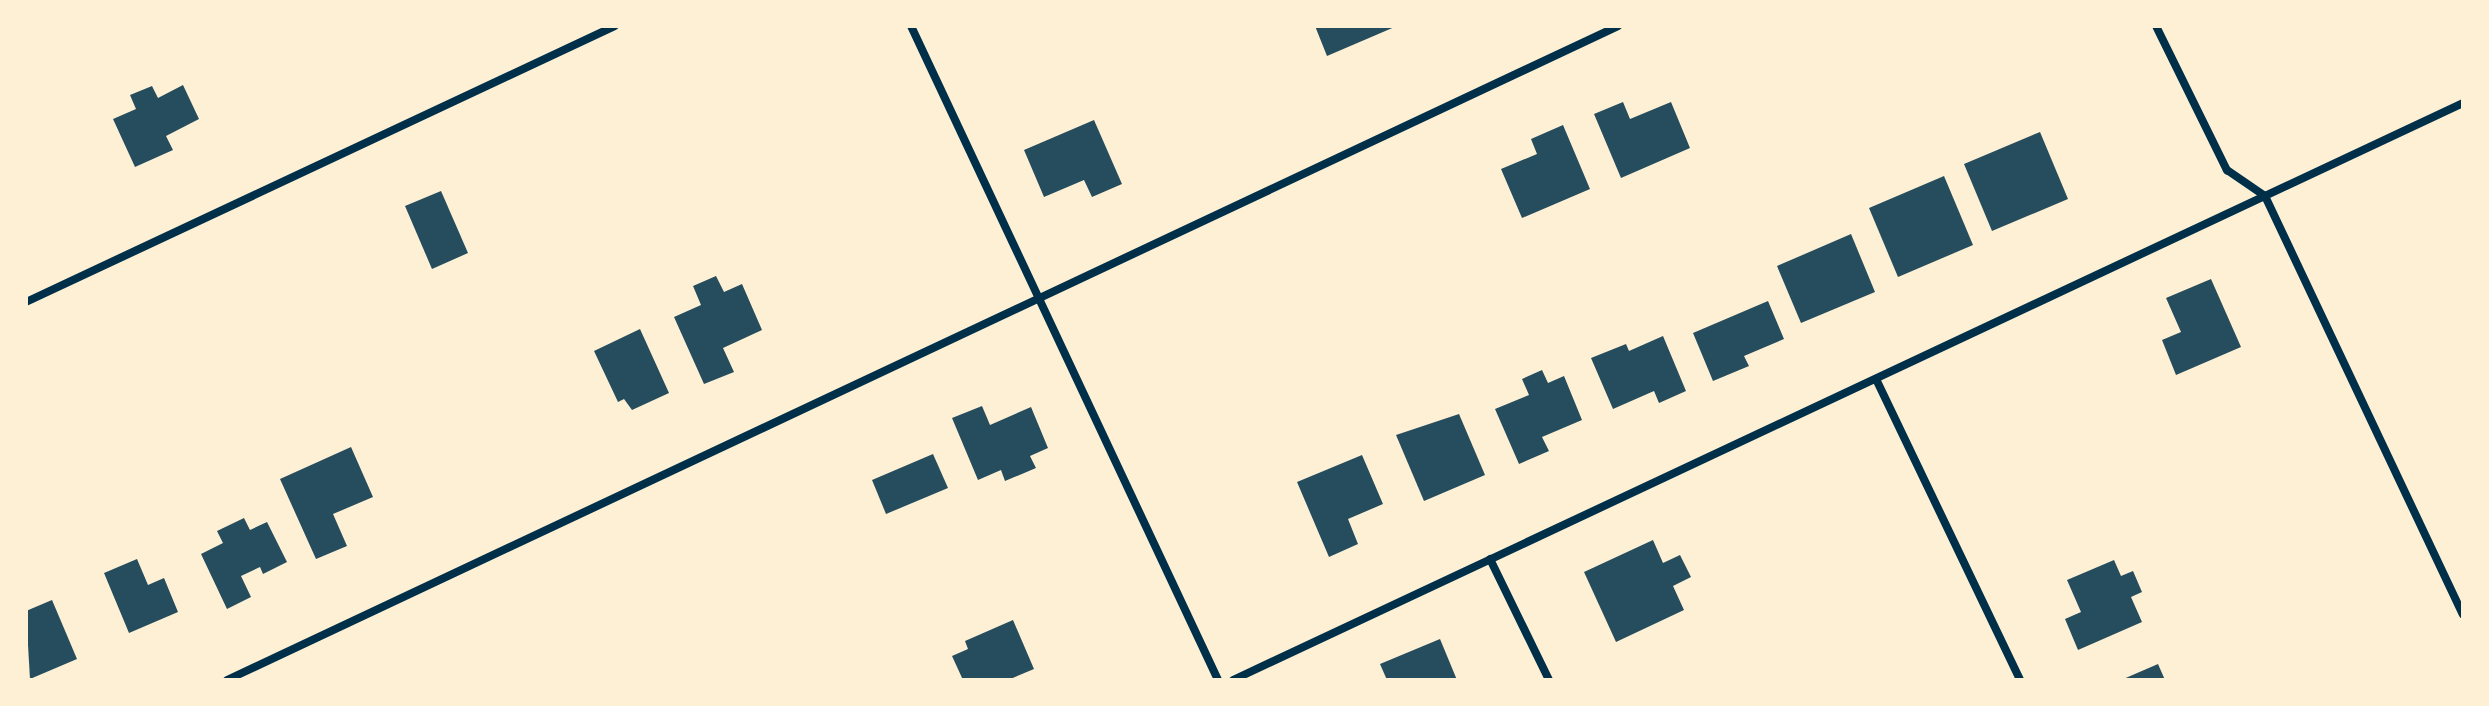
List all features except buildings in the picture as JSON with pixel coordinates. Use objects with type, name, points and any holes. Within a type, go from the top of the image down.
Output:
[{"type":"street","points":[[26,302],[615,26]]},
{"type":"street","points":[[911,26],[1218,680]]},
{"type":"street","points":[[227,680],[1618,26]]},
{"type":"street","points":[[2156,26],[2227,170],[2265,196],[2463,615]]},
{"type":"street","points":[[1233,680],[2463,103]]},
{"type":"street","points":[[1876,379],[2020,680]]},
{"type":"street","points":[[1490,559],[1549,680]]}]
